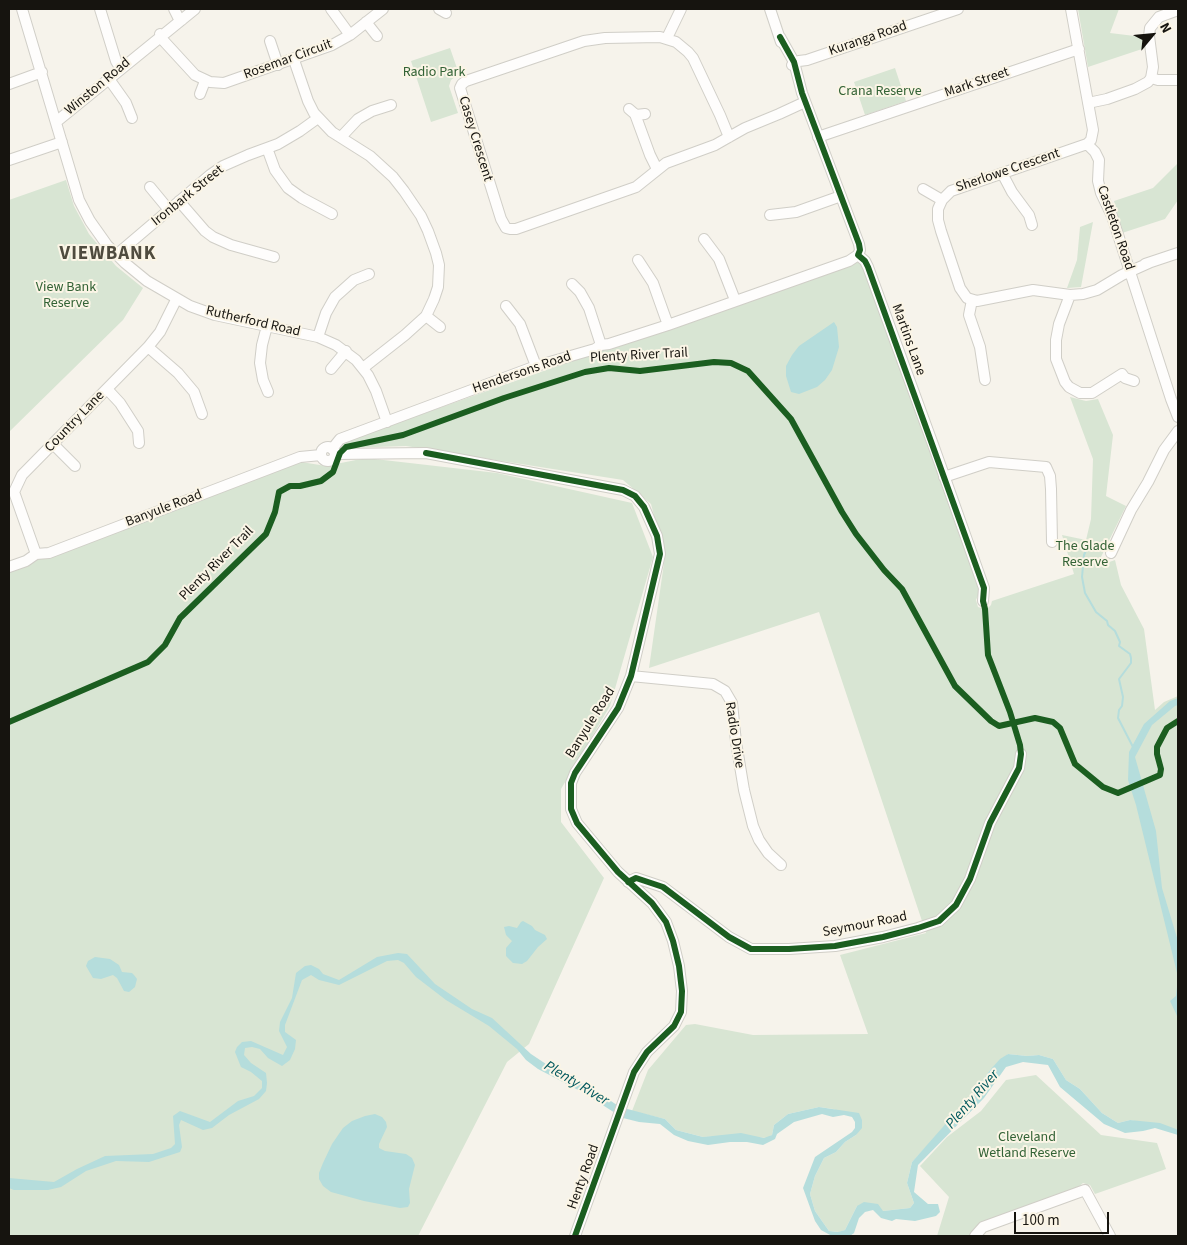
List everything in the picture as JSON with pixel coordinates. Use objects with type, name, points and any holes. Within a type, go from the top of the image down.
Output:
[{"type":"street","name":"Rutherford Road","points":[[22,9],[74,185],[84,212],[99,235],[116,255],[147,282],[176,300],[215,315],[326,340],[346,351],[363,368],[372,382],[387,422]]},
{"type":"street","points":[[100,9],[116,61],[121,68]]},
{"type":"street","name":"Winston Road","points":[[56,122],[161,36],[179,14],[193,9]]},
{"type":"street","points":[[331,9],[350,35]]},
{"type":"street","name":"Rosemar Circuit","points":[[205,81],[224,82],[325,49],[350,35],[383,9]]},
{"type":"street","points":[[681,9],[667,38],[682,46],[692,58],[731,136]]},
{"type":"street","name":"Martins Lane","points":[[770,9],[786,57],[794,64],[793,74],[860,247],[858,256],[865,261],[868,267],[984,588],[983,601]]},
{"type":"street","name":"Kuranga Road","points":[[794,64],[958,9]]},
{"type":"street","points":[[1072,9],[1093,134],[1092,140],[1087,144]]},
{"type":"street","points":[[1088,103],[1135,90],[1151,78],[1153,67],[1149,36],[1150,28],[1159,17],[1178,10]]},
{"type":"street","points":[[366,22],[377,36]]},
{"type":"street","points":[[161,36],[191,71],[205,81],[200,94]]},
{"type":"street","name":"Casey Crescent","points":[[667,38],[649,36],[589,39],[466,80],[462,84],[460,88],[501,219],[507,229],[516,229],[631,189],[670,161],[715,145],[754,123],[779,114],[804,101]]},
{"type":"street","points":[[270,41],[278,65]]},
{"type":"street","name":"Mark Street","points":[[818,137],[1079,49]]},
{"type":"street","points":[[294,60],[308,101],[318,118],[332,132],[370,156],[393,177],[412,202],[428,231],[436,253],[439,277],[434,299],[426,316],[363,368]]},
{"type":"street","points":[[9,84],[42,72]]},
{"type":"street","points":[[1151,78],[1178,80]]},
{"type":"street","points":[[109,79],[129,108],[132,118]]},
{"type":"street","points":[[341,137],[351,124],[365,115],[391,105]]},
{"type":"street","points":[[636,112],[650,155],[657,169]]},
{"type":"street","name":"Ironbark Street","points":[[116,255],[178,201],[223,166],[290,138],[318,118]]},
{"type":"street","points":[[9,160],[62,142]]},
{"type":"street","name":"Sherlowe Crescent","points":[[972,300],[967,298],[960,288],[939,225],[937,214],[942,200],[951,191],[1087,144]]},
{"type":"street","name":"Castleton Road","points":[[1087,144],[1095,152],[1099,160],[1098,181],[1101,193],[1112,216],[1178,417]]},
{"type":"street","points":[[267,148],[275,170],[288,188],[332,214]]},
{"type":"street","points":[[1002,173],[1032,224]]},
{"type":"street","points":[[150,188],[169,210]]},
{"type":"street","points":[[923,189],[942,200]]},
{"type":"street","points":[[770,215],[796,212],[841,196]]},
{"type":"street","points":[[178,201],[205,231],[213,237],[231,245],[274,257]]},
{"type":"street","points":[[704,239],[719,259],[735,300]]},
{"type":"street","points":[[985,380],[980,346],[970,315],[972,300],[982,301],[1033,290],[1070,295],[1090,292],[1108,284],[1119,273],[1178,254]]},
{"type":"street","name":"Hendersons Road","points":[[321,455],[323,449],[328,447],[334,451],[340,439],[536,366],[668,324],[849,261],[858,256]]},
{"type":"street","points":[[638,260],[653,282],[668,324]]},
{"type":"street","points":[[318,338],[326,313],[334,297],[354,280],[369,274]]},
{"type":"street","points":[[572,284],[580,292],[589,308],[601,345]]},
{"type":"street","points":[[1070,295],[1059,324],[1056,340],[1056,359],[1065,382],[1069,387],[1080,393],[1092,393],[1121,371],[1134,381]]},
{"type":"street","name":"Country Lane","points":[[36,554],[11,493],[22,475],[148,347],[160,332],[176,300]]},
{"type":"street","points":[[506,306],[520,324],[536,366]]},
{"type":"street","points":[[426,316],[440,327]]},
{"type":"street","points":[[267,326],[260,363],[263,380],[268,392]]},
{"type":"street","points":[[148,347],[178,373],[194,392],[202,414]]},
{"type":"street","points":[[331,370],[346,351]]},
{"type":"street","points":[[107,388],[120,403],[138,431],[140,443]]},
{"type":"street","points":[[1111,553],[1128,516],[1148,482],[1158,460],[1178,431]]},
{"type":"street","points":[[53,444],[75,466]]},
{"type":"street","name":"Banyule Road","points":[[334,451],[426,453],[623,490],[635,496],[644,507],[657,536],[660,554],[631,676],[618,708],[575,773],[571,783],[571,809],[577,823],[628,882],[652,903],[666,922],[677,958],[682,991],[681,1012],[674,1026],[647,1052],[634,1072],[616,1127]]},
{"type":"street","name":"Banyule Road","points":[[9,567],[26,561],[36,554],[49,553],[300,457],[321,455]]},
{"type":"street","points":[[944,478],[989,462],[1046,467],[1049,472],[1051,489],[1052,542]]},
{"type":"street","name":"Radio Drive","points":[[631,676],[713,684],[726,691],[732,703],[744,790],[753,826],[759,840],[768,853],[782,865]]},
{"type":"street","name":"Seymour Road","points":[[628,882],[636,878],[663,887],[729,937],[752,949],[789,949],[844,944],[883,937],[939,921],[956,905],[970,879],[990,823],[1019,768],[1021,754]]},
{"type":"street","name":"Henty Road","points":[[575,1236],[616,1127]]},
{"type":"street","points":[[975,1236],[983,1228],[1085,1190],[1110,1236]]},
{"type":"green space","points":[[1078,9],[1119,9],[1110,33],[1143,37],[1145,48],[1088,67]]},
{"type":"green space","name":"Radio Park","points":[[450,48],[459,74],[451,80],[449,86],[458,113],[431,122],[411,61]]},
{"type":"green space","name":"Crana Reserve","points":[[895,68],[906,101],[865,115],[854,82]]},
{"type":"green space","points":[[1178,163],[1178,200],[1165,219],[1122,233],[1114,201],[1153,188]]},
{"type":"green space","name":"View Bank Reserve","points":[[66,180],[74,206],[89,234],[116,266],[143,288],[123,320],[9,432],[9,200]]},
{"type":"green space","points":[[1093,222],[1081,287],[1067,288],[1077,260],[1080,227]]},
{"type":"green space","name":"The Glade Reserve","points":[[858,262],[865,267],[980,591],[976,600],[978,607],[987,609],[992,601],[1074,574],[1062,535],[1086,540],[1091,519],[1093,459],[1070,397],[1086,401],[1098,399],[1113,435],[1106,496],[1126,506],[1100,559],[1101,565],[1115,560],[1121,585],[1144,629],[1155,710],[1164,702],[1178,696],[1178,1130],[1130,1120],[1118,1123],[1102,1113],[1080,1089],[1066,1080],[1053,1059],[1039,1055],[1008,1054],[990,1070],[953,1118],[912,1162],[907,1183],[914,1203],[910,1208],[883,1211],[857,1206],[845,1230],[839,1232],[829,1231],[815,1211],[810,1194],[815,1176],[824,1158],[836,1152],[845,1142],[856,1135],[862,1120],[833,1109],[819,1107],[788,1114],[774,1125],[772,1135],[767,1138],[703,1137],[676,1130],[665,1119],[632,1111],[648,1070],[686,1025],[695,1024],[753,1035],[868,1034],[840,955],[926,933],[819,612],[649,668],[665,556],[651,504],[623,480],[406,446],[344,448],[343,445],[346,441]]},
{"type":"green space","points":[[366,458],[497,473],[632,503],[653,557],[610,706],[561,789],[561,822],[604,878],[529,1044],[507,1062],[418,1236],[9,1236],[9,570],[301,462],[326,466]]},
{"type":"green space","name":"Cleveland Wetland Reserve","points":[[1036,1075],[1101,1135],[1157,1143],[1166,1169],[1095,1194],[1090,1185],[1083,1183],[1075,1190],[982,1225],[969,1236],[937,1236],[949,1197],[920,1166],[947,1137],[981,1111],[1006,1080]]},
{"type":"water","points":[[834,322],[837,327],[839,347],[832,370],[817,387],[799,394],[791,392],[786,376],[786,366],[792,355],[799,346]]},
{"type":"water","points":[[1178,698],[1178,705],[1152,725],[1135,757],[1156,831],[1162,888],[1178,941],[1178,977],[1136,805],[1128,780],[1129,752],[1144,724],[1170,701]]},
{"type":"water","points":[[523,921],[545,935],[547,939],[527,961],[522,964],[513,963],[506,956],[506,948],[512,941],[506,935],[504,927],[517,928]]},
{"type":"water","name":"Plenty River","points":[[398,953],[407,954],[435,984],[472,1009],[492,1018],[531,1054],[552,1068],[588,1086],[620,1107],[665,1119],[676,1130],[703,1137],[741,1133],[764,1138],[772,1135],[774,1125],[788,1114],[819,1107],[859,1113],[862,1120],[862,1128],[836,1152],[824,1158],[815,1176],[810,1194],[815,1211],[829,1231],[838,1232],[845,1230],[857,1206],[864,1202],[878,1204],[883,1211],[910,1208],[914,1203],[907,1183],[912,1162],[972,1094],[981,1091],[983,1088],[980,1084],[990,1070],[1000,1059],[1008,1054],[1039,1055],[1053,1059],[1066,1080],[1080,1089],[1102,1113],[1118,1123],[1130,1120],[1160,1123],[1178,1130],[1178,1135],[1155,1128],[1125,1133],[1104,1124],[1060,1087],[1048,1065],[1023,1062],[1006,1067],[984,1098],[918,1165],[914,1192],[928,1204],[938,1204],[940,1212],[936,1216],[915,1221],[896,1219],[892,1221],[881,1218],[873,1210],[865,1212],[859,1218],[854,1233],[850,1236],[832,1236],[821,1230],[815,1221],[803,1188],[815,1157],[855,1128],[855,1122],[852,1117],[844,1115],[833,1117],[822,1114],[794,1122],[777,1134],[775,1139],[763,1145],[747,1142],[730,1142],[708,1145],[688,1141],[674,1135],[660,1124],[623,1118],[582,1092],[538,1069],[489,1026],[446,1000],[416,977],[404,963],[398,960],[387,961],[339,985],[319,980],[311,975],[302,980],[285,1025],[285,1032],[296,1040],[295,1049],[290,1060],[282,1066],[268,1058],[260,1049],[245,1048],[244,1055],[251,1063],[266,1073],[266,1091],[259,1099],[229,1115],[212,1128],[203,1130],[181,1120],[179,1125],[182,1147],[180,1152],[149,1162],[116,1161],[86,1171],[61,1187],[48,1190],[14,1190],[9,1188],[9,1178],[54,1182],[105,1156],[153,1154],[171,1148],[175,1144],[173,1116],[180,1111],[210,1122],[238,1101],[254,1096],[262,1088],[262,1081],[241,1067],[235,1052],[242,1042],[251,1041],[283,1055],[287,1047],[279,1031],[280,1022],[292,998],[296,973],[305,966],[311,965],[319,969],[323,974],[339,980],[377,957]]},
{"type":"water","points":[[95,957],[110,959],[119,965],[122,972],[132,973],[137,979],[135,987],[129,992],[124,991],[117,978],[113,975],[101,979],[93,978],[86,966],[88,961]]},
{"type":"water","points":[[1178,977],[1178,1018],[1170,1001],[1176,996]]},
{"type":"water","points":[[375,1114],[382,1117],[387,1127],[379,1148],[385,1151],[406,1154],[412,1158],[415,1165],[409,1189],[410,1203],[408,1207],[400,1208],[364,1201],[331,1192],[323,1186],[319,1179],[323,1163],[332,1144],[343,1128],[352,1121]]},
{"type":"waterway","points":[[1090,541],[1084,555],[1082,577],[1085,593],[1096,612],[1115,631],[1120,642],[1119,646],[1130,654],[1131,658],[1131,663],[1119,679],[1123,697],[1118,718],[1133,747]]},
{"type":"cycle path","points":[[628,882],[636,878],[663,887],[729,937],[751,949],[835,946],[918,928],[939,921],[956,905],[970,879],[990,823],[1019,768],[1020,745],[1010,712],[988,655],[983,601],[984,588],[868,267],[865,261],[858,255],[860,250],[859,244],[802,93],[794,62],[780,37]]},
{"type":"cycle path","name":"Plenty River Trail","points":[[9,722],[148,662],[165,645],[180,618],[266,534],[275,512],[279,492],[290,486],[300,486],[321,481],[333,472],[340,453],[346,447],[403,435],[504,398],[585,372],[609,368],[640,371],[714,362],[731,363],[748,371],[791,419],[856,534],[884,570],[902,589],[955,686],[991,721],[999,726],[1035,718],[1053,722],[1060,728],[1075,764],[1103,787],[1118,793],[1160,775],[1161,769],[1157,747],[1167,728],[1178,721]]},
{"type":"cycle path","points":[[426,453],[623,490],[635,496],[644,507],[657,536],[660,554],[631,676],[618,708],[575,773],[571,783],[571,809],[577,823],[618,872],[652,903],[666,922],[679,966],[682,991],[681,1012],[674,1026],[647,1052],[634,1072],[575,1236]]},
{"type":"district","name":"VIEWBANK","points":[[108,255]]}]
